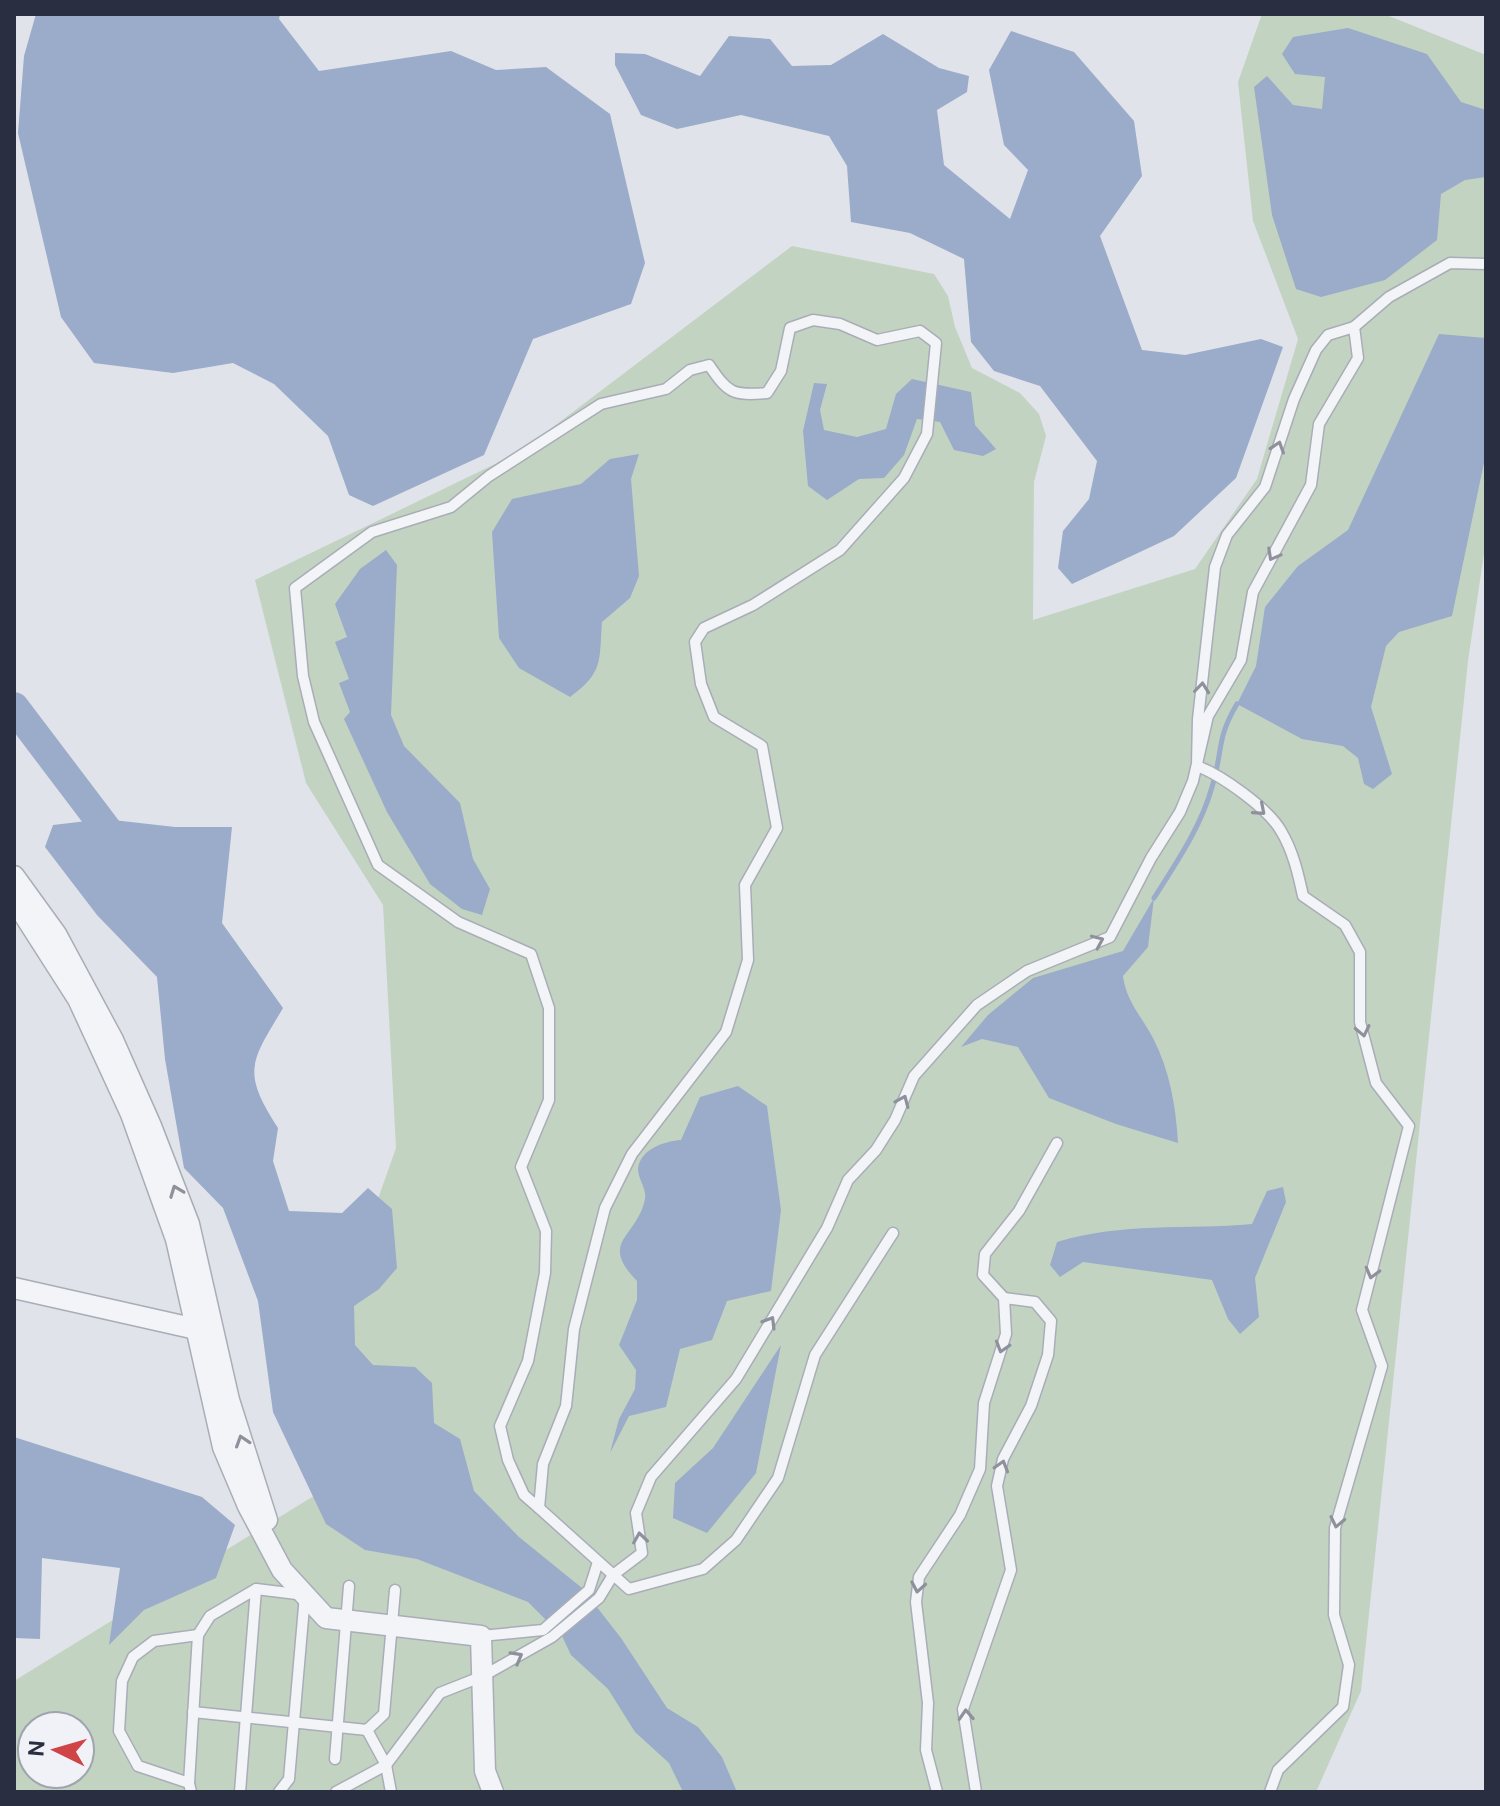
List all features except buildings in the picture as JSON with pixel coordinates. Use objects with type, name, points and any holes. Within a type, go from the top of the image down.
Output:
[{"type":"street","points":[[14,876],[56,934],[120,1054],[189,1224],[223,1447],[282,1570],[326,1618],[481,1636],[485,1771],[493,1792]]},
{"type":"street","points":[[14,899],[78,999],[131,1114],[205,1325]]},
{"type":"street","points":[[14,1288],[205,1325]]},
{"type":"lane","points":[[1197,766],[1215,567],[1227,535],[1265,487],[1294,399],[1316,350],[1328,335],[1354,327],[1389,297],[1450,263],[1486,264]]},
{"type":"lane","points":[[539,1508],[543,1464],[566,1406],[574,1329],[605,1208],[632,1154],[726,1032],[748,960],[745,885],[777,828],[762,746],[714,717],[701,684],[695,642],[704,628],[753,605],[840,550],[904,478],[927,434],[936,343],[920,331],[877,340],[840,324],[813,320],[790,328],[781,371],[767,393],[741,396],[725,388],[709,365],[690,370],[666,389],[601,404],[489,476],[451,507],[372,532],[295,588],[303,676],[314,722],[378,865],[458,922],[531,954],[549,1008],[549,1100],[521,1167],[546,1231],[545,1273],[528,1361],[500,1426],[508,1460],[524,1495],[629,1589],[703,1569],[736,1540],[778,1478],[815,1355],[893,1233]]},
{"type":"lane","points":[[336,1792],[386,1765],[440,1693],[483,1676],[548,1634],[599,1598],[613,1575],[642,1553],[636,1513],[651,1477],[736,1379],[827,1228],[848,1180],[876,1150],[895,1120],[914,1076],[977,1005],[1027,971],[1110,937],[1151,858],[1180,812],[1197,766],[1208,716],[1241,660],[1253,592],[1311,485],[1319,424],[1358,358],[1354,327]]},
{"type":"lane","points":[[1197,766],[1219,774],[1279,827],[1294,858],[1303,896],[1345,925],[1360,952],[1360,1022],[1376,1083],[1409,1126],[1362,1310],[1382,1366],[1335,1528],[1334,1615],[1349,1665],[1343,1707],[1278,1770],[1270,1792]]},
{"type":"lane","points":[[937,1792],[926,1750],[928,1703],[916,1602],[919,1577],[960,1515],[980,1469],[984,1403],[1006,1334],[1004,1298],[983,1275],[985,1254],[1019,1211],[1057,1143]]},
{"type":"lane","points":[[976,1792],[963,1709],[1011,1570],[997,1486],[1003,1459],[1031,1406],[1048,1355],[1051,1321],[1035,1302],[1004,1298]]},
{"type":"lane","points":[[481,1636],[548,1634],[589,1590],[598,1562]]},
{"type":"lane","points":[[335,1759],[349,1586]]},
{"type":"lane","points":[[240,1792],[256,1589]]},
{"type":"lane","points":[[198,1635],[154,1641],[133,1657],[122,1681],[119,1731],[138,1766],[190,1788],[198,1635],[210,1616],[256,1589],[305,1595],[289,1779],[279,1792]]},
{"type":"lane","points":[[367,1730],[384,1714],[395,1590]]},
{"type":"lane","points":[[193,1712],[367,1730]]},
{"type":"lane","points":[[367,1730],[386,1765],[391,1792]]},
{"type":"green space","points":[[1262,14],[1384,14],[1486,55],[1486,540],[1468,661],[1361,1691],[1316,1792],[14,1792],[14,1681],[325,1489],[325,1349],[396,1148],[383,905],[306,783],[255,580],[520,452],[792,246],[934,274],[948,296],[955,327],[972,368],[1020,393],[1039,414],[1046,436],[1034,482],[1033,620],[1195,569],[1257,479],[1298,339],[1253,221],[1238,82]]},
{"type":"water","points":[[36,14],[280,14],[279,19],[319,71],[451,51],[496,70],[546,67],[610,114],[645,263],[631,304],[533,339],[484,455],[373,506],[349,495],[328,436],[274,384],[233,363],[173,373],[94,363],[61,317],[18,133],[24,56]]},
{"type":"water","points":[[1348,28],[1427,54],[1461,102],[1486,110],[1486,177],[1465,180],[1441,194],[1437,240],[1385,280],[1321,297],[1296,289],[1272,215],[1254,87],[1267,76],[1293,105],[1322,109],[1325,77],[1295,74],[1282,54],[1293,37]]},
{"type":"water","points":[[1011,31],[1074,52],[1134,121],[1142,176],[1100,236],[1142,350],[1185,355],[1261,339],[1283,347],[1236,478],[1174,536],[1072,584],[1058,568],[1063,531],[1089,499],[1097,461],[1040,386],[994,371],[971,342],[964,259],[910,233],[851,222],[847,166],[829,136],[741,115],[677,129],[641,115],[615,65],[615,53],[645,54],[700,76],[729,36],[770,39],[792,66],[831,65],[883,34],[939,68],[969,76],[967,92],[937,110],[944,165],[1010,219],[1028,170],[1004,145],[989,70]]},
{"type":"water","points":[[1439,334],[1486,338],[1486,453],[1452,616],[1399,632],[1386,646],[1371,707],[1392,774],[1373,789],[1364,784],[1358,758],[1343,746],[1302,739],[1237,704],[1256,666],[1265,607],[1298,566],[1348,530]]},
{"type":"water","points":[[912,379],[971,392],[975,425],[996,449],[983,456],[954,450],[940,422],[917,419],[904,455],[884,478],[859,479],[827,500],[808,486],[803,431],[814,383],[827,384],[820,410],[824,430],[857,437],[886,429],[896,394]]},
{"type":"water","points":[[639,454],[631,479],[639,576],[630,598],[602,622],[598,665],[589,680],[570,697],[519,668],[499,638],[492,532],[512,499],[581,484],[610,459]]},
{"type":"water","points":[[386,550],[397,565],[391,715],[404,746],[460,803],[473,859],[490,889],[482,915],[462,909],[430,884],[387,812],[344,719],[350,712],[339,683],[349,679],[335,642],[347,637],[335,604],[360,569]]},
{"type":"water","points":[[104,819],[175,827],[232,827],[222,923],[283,1008],[258,1055],[255,1079],[266,1109],[278,1128],[273,1161],[289,1211],[342,1213],[368,1188],[392,1209],[397,1268],[379,1289],[354,1306],[355,1345],[373,1365],[415,1367],[432,1383],[434,1423],[460,1439],[474,1491],[519,1537],[582,1588],[621,1638],[667,1708],[698,1727],[722,1757],[737,1792],[683,1792],[669,1763],[635,1732],[608,1689],[571,1655],[562,1636],[528,1602],[417,1559],[365,1550],[326,1524],[273,1412],[258,1301],[223,1208],[184,1168],[165,1059],[157,977],[97,915],[45,847],[53,825]]},
{"type":"water","points":[[1154,898],[1148,947],[1123,976],[1131,1001],[1164,1063],[1174,1103],[1178,1143],[1116,1124],[1049,1098],[1018,1047],[982,1039],[961,1047],[988,1015],[1033,978],[1123,951]]},
{"type":"water","points":[[738,1086],[767,1106],[781,1210],[771,1291],[727,1301],[712,1340],[680,1349],[666,1407],[629,1416],[610,1453],[619,1419],[635,1389],[636,1370],[619,1345],[637,1300],[637,1281],[626,1268],[620,1248],[645,1199],[638,1173],[640,1162],[654,1147],[681,1140],[700,1097]]},
{"type":"water","points":[[1283,1187],[1286,1202],[1255,1278],[1259,1317],[1240,1334],[1228,1319],[1212,1280],[1083,1262],[1060,1277],[1050,1265],[1057,1242],[1081,1236],[1130,1229],[1252,1224],[1267,1191]]},
{"type":"water","points":[[781,1345],[756,1473],[707,1533],[673,1518],[675,1483],[713,1448]]},
{"type":"water","points":[[14,1437],[202,1497],[235,1525],[216,1578],[144,1610],[109,1645],[120,1568],[42,1558],[40,1639],[14,1638]]},
{"type":"waterway","points":[[1154,898],[1187,844],[1207,802],[1226,727],[1237,704]]},
{"type":"waterway","points":[[14,707],[123,851]]}]
